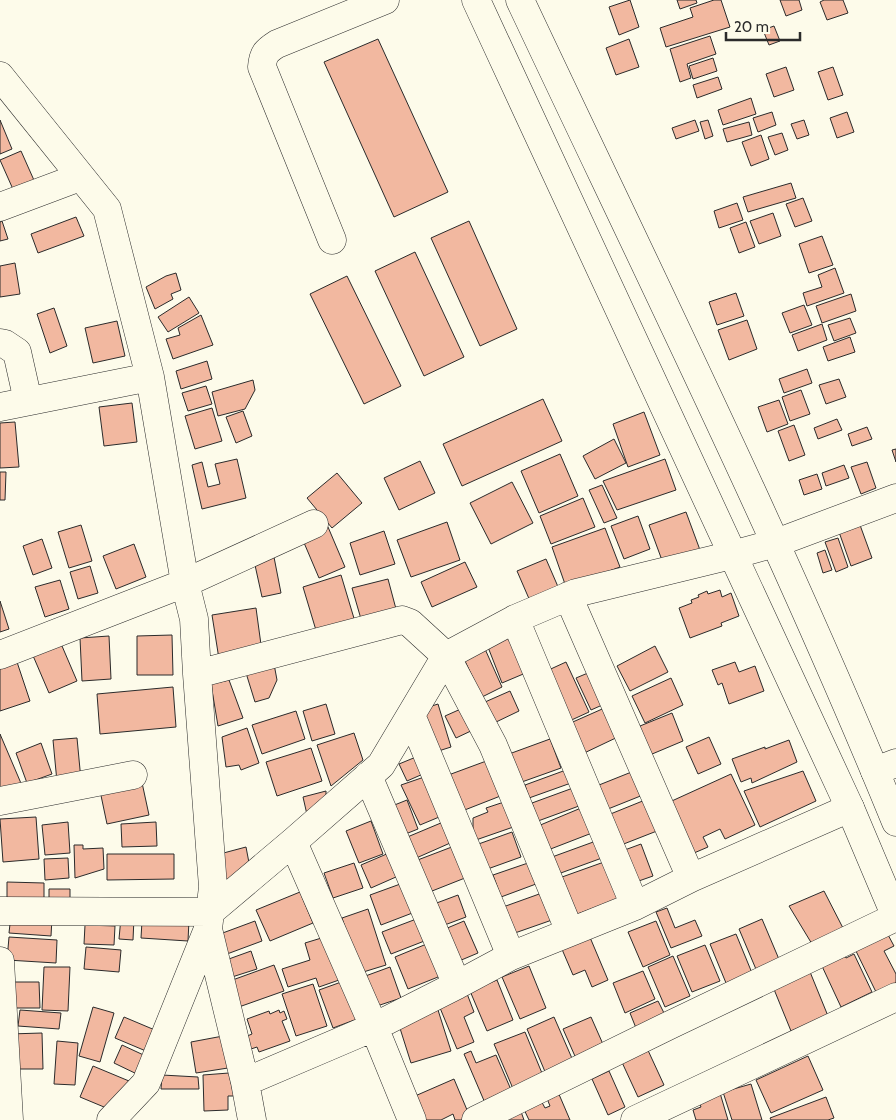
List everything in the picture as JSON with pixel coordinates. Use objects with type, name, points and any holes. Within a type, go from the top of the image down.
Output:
[{"type":"street","points":[[332,240],[262,67],[262,56],[277,44],[386,0]]},
{"type":"street","points":[[476,0],[850,808],[896,917],[476,1120]]},
{"type":"street","points":[[520,0],[776,543],[886,767],[896,822]]},
{"type":"street","points":[[0,76],[107,209],[150,376],[184,583],[194,619],[213,887],[209,921],[146,1083],[111,1120]]},
{"type":"street","points":[[0,207],[80,176]]},
{"type":"street","points":[[0,343],[17,352],[28,401]]},
{"type":"street","points":[[0,407],[150,376]]},
{"type":"street","points":[[0,912],[209,921],[293,842],[381,765],[446,656],[515,619],[576,593],[776,543],[896,498]]},
{"type":"street","points":[[0,654],[184,583],[314,524]]},
{"type":"street","points":[[568,596],[691,878]]},
{"type":"street","points":[[515,619],[635,906]]},
{"type":"street","points":[[197,674],[402,620],[410,623],[446,656],[492,744],[570,932]]},
{"type":"street","points":[[410,715],[511,956]]},
{"type":"street","points":[[0,801],[133,774]]},
{"type":"street","points":[[368,776],[457,986]]},
{"type":"street","points":[[245,1082],[374,1027],[457,986],[511,956],[635,906],[691,878],[850,808]]},
{"type":"street","points":[[293,842],[374,1027],[412,1120]]},
{"type":"street","points":[[209,921],[252,1120]]},
{"type":"street","points":[[0,961],[9,1120]]},
{"type":"street","points":[[635,1120],[896,998]]},
{"type":"building","points":[[630,0],[639,27],[619,35],[609,7]]},
{"type":"building","points":[[677,0],[696,0],[697,3],[680,9]]},
{"type":"building","points":[[714,0],[721,0],[730,27],[666,47],[660,28],[693,17],[690,8]]},
{"type":"building","points":[[780,0],[799,0],[802,10],[786,16]]},
{"type":"building","points":[[824,0],[843,0],[848,13],[827,20],[820,2]]},
{"type":"building","points":[[774,26],[780,41],[769,45],[763,30]]},
{"type":"building","points":[[710,36],[716,54],[687,64],[691,78],[680,82],[670,49]]},
{"type":"building","points":[[378,39],[448,192],[394,217],[324,62]]},
{"type":"building","points":[[629,39],[639,67],[616,75],[606,48]]},
{"type":"building","points":[[713,58],[717,71],[693,79],[689,66]]},
{"type":"building","points":[[786,67],[794,90],[774,97],[766,74]]},
{"type":"building","points":[[833,67],[843,95],[828,100],[818,72]]},
{"type":"building","points":[[718,77],[722,89],[697,98],[693,85]]},
{"type":"building","points":[[751,98],[756,114],[723,125],[718,110]]},
{"type":"building","points":[[772,112],[776,125],[758,132],[753,118]]},
{"type":"building","points":[[847,112],[854,132],[837,138],[830,118]]},
{"type":"building","points":[[0,120],[12,149],[0,154]]},
{"type":"building","points":[[695,120],[699,131],[676,139],[672,128]]},
{"type":"building","points":[[708,120],[713,136],[705,139],[700,122]]},
{"type":"building","points":[[804,120],[809,135],[797,139],[791,124]]},
{"type":"building","points":[[749,122],[752,135],[727,142],[723,129]]},
{"type":"building","points":[[782,133],[788,150],[775,155],[768,137]]},
{"type":"building","points":[[761,135],[769,159],[751,166],[742,142]]},
{"type":"building","points":[[21,151],[37,187],[16,196],[0,160]]},
{"type":"building","points":[[791,183],[796,198],[748,212],[743,197]]},
{"type":"building","points":[[803,198],[812,221],[795,227],[786,204]]},
{"type":"building","points":[[737,203],[743,220],[719,228],[714,211]]},
{"type":"building","points":[[773,213],[781,236],[759,244],[750,221]]},
{"type":"building","points":[[76,217],[84,236],[38,253],[31,234]]},
{"type":"building","points":[[2,221],[8,239],[0,241],[0,222]]},
{"type":"building","points":[[469,221],[517,329],[480,346],[431,238]]},
{"type":"building","points":[[746,222],[755,247],[739,253],[730,228]]},
{"type":"building","points":[[822,236],[833,265],[809,273],[799,244]]},
{"type":"building","points":[[415,252],[464,357],[424,376],[375,271]]},
{"type":"building","points":[[15,263],[20,294],[0,297],[0,266]]},
{"type":"building","points":[[835,268],[844,293],[807,306],[803,293],[822,287],[818,275]]},
{"type":"building","points":[[176,273],[181,290],[171,294],[173,299],[155,309],[146,287],[166,276]]},
{"type":"building","points":[[347,276],[401,386],[364,404],[310,294]]},
{"type":"building","points":[[736,293],[744,316],[717,325],[709,302]]},
{"type":"building","points":[[851,294],[856,311],[822,323],[816,306]]},
{"type":"building","points":[[189,297],[199,313],[168,332],[158,317]]},
{"type":"building","points":[[804,305],[812,325],[790,333],[782,313]]},
{"type":"building","points":[[54,308],[67,346],[50,353],[37,314]]},
{"type":"building","points":[[201,315],[213,345],[173,359],[166,339],[180,335],[178,328]]},
{"type":"building","points":[[850,318],[856,333],[834,341],[828,325]]},
{"type":"building","points":[[747,320],[757,349],[729,360],[718,330]]},
{"type":"building","points":[[117,321],[125,356],[93,363],[85,328]]},
{"type":"building","points":[[822,324],[827,340],[798,351],[792,335]]},
{"type":"building","points":[[850,337],[855,352],[828,361],[823,347]]},
{"type":"building","points":[[207,361],[212,379],[181,389],[176,371]]},
{"type":"building","points":[[807,369],[812,383],[784,393],[779,379]]},
{"type":"building","points":[[839,379],[846,397],[826,404],[819,385]]},
{"type":"building","points":[[253,380],[255,390],[245,409],[218,416],[212,392]]},
{"type":"building","points":[[206,386],[212,404],[188,411],[182,393]]},
{"type":"building","points":[[801,390],[810,414],[790,421],[782,397]]},
{"type":"building","points":[[543,399],[562,441],[462,486],[443,444]]},
{"type":"building","points":[[779,400],[788,424],[767,432],[758,407]]},
{"type":"building","points":[[132,403],[137,442],[104,446],[99,407]]},
{"type":"building","points":[[212,408],[222,441],[195,449],[185,416]]},
{"type":"building","points":[[243,411],[252,436],[236,443],[226,417]]},
{"type":"building","points":[[644,412],[660,455],[628,467],[613,424]]},
{"type":"building","points":[[837,419],[842,430],[818,439],[814,428]]},
{"type":"building","points":[[15,422],[19,467],[0,468],[0,423]]},
{"type":"building","points":[[794,425],[805,455],[789,461],[778,431]]},
{"type":"building","points":[[867,427],[872,439],[852,446],[848,434]]},
{"type":"building","points":[[614,439],[626,463],[595,479],[583,456]]},
{"type":"building","points":[[896,449],[896,462],[892,450]]},
{"type":"building","points":[[560,454],[578,496],[539,513],[521,471]]},
{"type":"building","points":[[237,459],[246,498],[202,509],[192,465],[202,462],[208,487],[220,484],[215,464]]},
{"type":"building","points":[[665,459],[676,490],[617,510],[603,481]]},
{"type":"building","points":[[420,461],[435,493],[399,510],[384,478]]},
{"type":"building","points":[[867,462],[876,488],[861,494],[851,467]]},
{"type":"building","points":[[844,465],[849,478],[826,486],[822,473]]},
{"type":"building","points":[[0,472],[6,472],[5,500],[0,500]]},
{"type":"building","points":[[337,473],[362,503],[332,528],[307,498]]},
{"type":"building","points":[[817,474],[822,489],[804,495],[799,480]]},
{"type":"building","points":[[512,482],[533,523],[491,544],[470,503]]},
{"type":"building","points":[[602,485],[617,518],[604,523],[589,490]]},
{"type":"building","points":[[583,498],[595,527],[551,544],[540,516]]},
{"type":"building","points":[[686,512],[700,550],[663,563],[649,525]]},
{"type":"building","points":[[638,516],[650,549],[624,559],[611,526]]},
{"type":"building","points":[[447,522],[460,560],[411,577],[397,540]]},
{"type":"building","points":[[81,525],[92,561],[69,568],[58,532]]},
{"type":"building","points":[[860,525],[872,558],[851,566],[839,532]]},
{"type":"building","points":[[328,527],[345,567],[319,578],[302,538]]},
{"type":"building","points":[[605,528],[620,567],[566,587],[552,547]]},
{"type":"building","points":[[384,531],[395,564],[360,575],[350,543]]},
{"type":"building","points":[[838,538],[848,567],[836,572],[825,542]]},
{"type":"building","points":[[42,539],[52,568],[33,575],[23,546]]},
{"type":"building","points":[[134,544],[146,577],[116,589],[103,556]]},
{"type":"building","points":[[825,550],[832,570],[823,573],[817,553]]},
{"type":"building","points":[[273,552],[281,593],[262,597],[253,556]]},
{"type":"building","points":[[546,559],[559,589],[530,601],[517,571]]},
{"type":"building","points":[[465,562],[477,587],[432,607],[421,582]]},
{"type":"building","points":[[90,566],[98,593],[78,599],[70,572]]},
{"type":"building","points":[[341,575],[356,625],[318,637],[303,587]]},
{"type":"building","points":[[388,579],[396,609],[361,619],[352,588]]},
{"type":"building","points":[[60,580],[69,609],[45,617],[35,587]]},
{"type":"building","points":[[720,590],[722,597],[731,593],[739,616],[721,623],[722,626],[690,638],[679,608],[692,603],[691,600],[707,591],[708,594]]},
{"type":"building","points":[[0,601],[9,629],[0,632]]},
{"type":"building","points":[[256,608],[262,652],[219,659],[212,615]]},
{"type":"building","points":[[513,632],[528,672],[502,683],[486,642]]},
{"type":"building","points":[[172,635],[173,675],[137,675],[137,636]]},
{"type":"building","points":[[109,636],[111,679],[82,681],[80,638]]},
{"type":"building","points":[[59,639],[77,681],[49,693],[31,651]]},
{"type":"building","points":[[655,646],[668,672],[630,691],[617,666]]},
{"type":"building","points":[[485,649],[502,687],[482,697],[464,659]]},
{"type":"building","points":[[15,656],[30,701],[0,711],[0,661]]},
{"type":"building","points":[[566,662],[589,712],[565,723],[542,673]]},
{"type":"building","points":[[735,662],[739,672],[755,666],[764,691],[729,704],[722,683],[718,685],[712,670]]},
{"type":"building","points":[[274,664],[277,680],[269,698],[255,702],[246,673]]},
{"type":"building","points":[[595,670],[609,702],[591,710],[576,678]]},
{"type":"building","points":[[671,678],[683,705],[645,723],[632,696]]},
{"type":"building","points":[[229,680],[243,718],[218,726],[211,684]]},
{"type":"building","points":[[173,687],[176,727],[100,734],[97,694]]},
{"type":"building","points":[[510,691],[519,711],[494,723],[485,702]]},
{"type":"building","points":[[326,704],[335,734],[312,741],[303,711]]},
{"type":"building","points":[[438,704],[451,747],[429,754],[416,711]]},
{"type":"building","points":[[609,706],[622,735],[580,755],[566,725]]},
{"type":"building","points":[[463,708],[473,730],[456,738],[445,716]]},
{"type":"building","points":[[296,711],[305,739],[262,754],[252,725]]},
{"type":"building","points":[[672,713],[683,741],[645,757],[640,726]]},
{"type":"building","points":[[247,728],[259,763],[241,770],[239,765],[226,767],[222,737]]},
{"type":"building","points":[[354,733],[363,760],[331,786],[317,745]]},
{"type":"building","points":[[0,734],[23,788],[0,798]]},
{"type":"building","points":[[709,737],[721,764],[698,774],[686,747]]},
{"type":"building","points":[[77,738],[81,780],[57,782],[53,740]]},
{"type":"building","points":[[550,739],[561,768],[519,783],[509,754]]},
{"type":"building","points":[[789,740],[797,762],[752,783],[751,778],[741,782],[732,759]]},
{"type":"building","points":[[41,743],[52,774],[27,783],[16,753]]},
{"type":"building","points":[[311,748],[322,781],[277,796],[266,762]]},
{"type":"building","points":[[416,757],[423,774],[407,781],[399,764]]},
{"type":"building","points":[[489,760],[503,795],[457,813],[443,777]]},
{"type":"building","points":[[639,769],[648,793],[603,811],[594,787]]},
{"type":"building","points":[[566,770],[571,783],[529,798],[525,785]]},
{"type":"building","points":[[803,771],[816,801],[760,827],[744,791]]},
{"type":"building","points":[[731,774],[755,825],[725,839],[720,829],[703,837],[708,847],[687,856],[663,805]]},
{"type":"building","points":[[430,775],[444,815],[420,825],[401,785]]},
{"type":"building","points":[[141,778],[149,815],[107,824],[99,786]]},
{"type":"building","points":[[573,788],[579,806],[538,821],[532,803]]},
{"type":"building","points":[[326,791],[326,809],[308,819],[303,797]]},
{"type":"building","points":[[650,798],[662,829],[616,847],[608,815]]},
{"type":"building","points":[[407,800],[418,829],[403,835],[392,806]]},
{"type":"building","points":[[510,800],[519,825],[473,841],[473,818],[488,812],[486,808]]},
{"type":"building","points":[[581,808],[592,833],[548,850],[538,826]]},
{"type":"building","points":[[36,817],[39,859],[3,862],[0,819]]},
{"type":"building","points":[[448,820],[457,840],[414,859],[405,838]]},
{"type":"building","points":[[371,821],[383,854],[359,863],[346,831]]},
{"type":"building","points":[[68,822],[70,853],[45,855],[42,825]]},
{"type":"building","points":[[156,822],[157,846],[122,847],[121,824]]},
{"type":"building","points":[[512,832],[521,857],[482,871],[473,846]]},
{"type":"building","points":[[596,841],[602,858],[558,874],[552,857]]},
{"type":"building","points":[[641,844],[653,876],[633,883],[622,851]]},
{"type":"building","points":[[74,845],[83,845],[83,849],[103,848],[104,869],[75,878]]},
{"type":"building","points":[[457,845],[470,876],[427,893],[415,861]]},
{"type":"building","points":[[246,847],[250,868],[225,883],[216,855]]},
{"type":"building","points":[[396,850],[405,873],[371,888],[361,865]]},
{"type":"building","points":[[107,854],[174,854],[174,879],[107,880]]},
{"type":"building","points":[[68,858],[69,878],[45,880],[44,859]]},
{"type":"building","points":[[604,862],[618,899],[575,915],[562,877]]},
{"type":"building","points":[[354,863],[363,888],[333,898],[324,873]]},
{"type":"building","points":[[528,863],[536,884],[501,897],[493,875]]},
{"type":"building","points":[[7,882],[44,883],[44,907],[7,907]]},
{"type":"building","points":[[403,883],[415,912],[381,925],[370,895]]},
{"type":"building","points":[[49,889],[70,889],[70,908],[49,907]]},
{"type":"building","points":[[824,891],[844,930],[812,944],[789,906]]},
{"type":"building","points":[[300,892],[313,923],[270,941],[256,910]]},
{"type":"building","points":[[542,893],[552,920],[512,934],[503,907]]},
{"type":"building","points":[[458,895],[466,917],[442,926],[434,904]]},
{"type":"building","points":[[667,908],[675,928],[695,920],[702,936],[671,948],[656,912]]},
{"type":"building","points":[[368,909],[386,965],[360,973],[342,918]]},
{"type":"building","points":[[11,915],[52,918],[51,936],[9,933]]},
{"type":"building","points":[[121,917],[134,918],[133,940],[119,939]]},
{"type":"building","points":[[419,918],[427,940],[391,954],[382,932]]},
{"type":"building","points":[[762,919],[781,964],[758,974],[739,929]]},
{"type":"building","points":[[189,920],[188,941],[141,938],[142,921]]},
{"type":"building","points":[[255,921],[262,941],[227,954],[220,934]]},
{"type":"building","points":[[464,921],[478,953],[459,961],[445,929]]},
{"type":"building","points":[[656,921],[670,955],[643,967],[628,932]]},
{"type":"building","points":[[85,925],[115,926],[114,945],[84,944]]},
{"type":"building","points":[[886,931],[894,946],[884,951],[896,974],[896,983],[876,992],[854,947]]},
{"type":"building","points":[[736,934],[752,973],[726,983],[710,944]]},
{"type":"building","points":[[589,935],[608,980],[592,987],[585,970],[573,975],[561,947]]},
{"type":"building","points":[[328,936],[342,979],[319,987],[316,978],[288,987],[282,969],[310,960],[305,943]]},
{"type":"building","points":[[9,937],[57,940],[56,963],[7,960]]},
{"type":"building","points":[[429,943],[443,975],[408,989],[395,957]]},
{"type":"building","points":[[705,945],[720,981],[692,992],[677,956]]},
{"type":"building","points":[[86,947],[121,950],[119,972],[84,969]]},
{"type":"building","points":[[251,951],[257,969],[232,977],[226,960]]},
{"type":"building","points":[[843,953],[846,958],[854,954],[872,992],[841,1007],[821,964]]},
{"type":"building","points":[[673,956],[690,996],[665,1007],[648,967]]},
{"type":"building","points":[[274,965],[284,991],[236,1008],[227,982]]},
{"type":"building","points":[[529,966],[546,1008],[520,1019],[502,977]]},
{"type":"building","points":[[44,967],[70,967],[68,1011],[42,1010]]},
{"type":"building","points":[[390,967],[401,998],[371,1008],[360,978]]},
{"type":"building","points":[[808,967],[828,1016],[791,1031],[771,982]]},
{"type":"building","points":[[643,971],[655,999],[625,1013],[613,983]]},
{"type":"building","points":[[497,980],[513,1020],[487,1031],[470,991]]},
{"type":"building","points":[[344,981],[357,1019],[333,1028],[319,990]]},
{"type":"building","points":[[13,982],[39,982],[40,1008],[13,1008]]},
{"type":"building","points":[[313,984],[327,1026],[296,1036],[282,994]]},
{"type":"building","points":[[466,991],[474,1012],[464,1017],[474,1042],[457,1049],[438,1003]]},
{"type":"building","points":[[658,1001],[665,1015],[636,1028],[630,1013]]},
{"type":"building","points":[[93,1007],[114,1013],[100,1062],[79,1056]]},
{"type":"building","points":[[20,1010],[61,1013],[59,1029],[18,1026]]},
{"type":"building","points":[[279,1010],[280,1013],[284,1011],[287,1019],[282,1021],[290,1041],[259,1052],[257,1047],[242,1052],[238,1040],[252,1034],[247,1019],[269,1011],[270,1014]]},
{"type":"building","points":[[438,1010],[451,1051],[411,1063],[398,1022]]},
{"type":"building","points":[[124,1017],[162,1033],[153,1054],[115,1038]]},
{"type":"building","points":[[554,1017],[574,1063],[546,1074],[527,1029]]},
{"type":"building","points":[[591,1017],[606,1051],[578,1063],[563,1029]]},
{"type":"building","points":[[525,1032],[544,1078],[514,1091],[494,1044]]},
{"type":"building","points":[[42,1033],[43,1069],[17,1069],[9,1034]]},
{"type":"building","points":[[223,1036],[228,1068],[196,1073],[191,1042]]},
{"type":"building","points":[[57,1041],[78,1043],[75,1085],[54,1084]]},
{"type":"building","points":[[122,1045],[150,1058],[141,1076],[114,1063]]},
{"type":"building","points":[[646,1046],[664,1085],[638,1097],[620,1058]]},
{"type":"building","points":[[471,1051],[476,1063],[496,1055],[512,1092],[485,1103],[464,1054]]},
{"type":"building","points":[[808,1056],[823,1090],[771,1113],[756,1080]]},
{"type":"building","points":[[93,1066],[129,1081],[116,1112],[80,1097]]},
{"type":"building","points":[[609,1071],[625,1107],[608,1115],[592,1079]]},
{"type":"building","points":[[229,1073],[234,1096],[228,1096],[228,1110],[204,1111],[203,1075]]},
{"type":"building","points":[[162,1075],[198,1077],[199,1089],[161,1089]]},
{"type":"building","points":[[454,1079],[470,1117],[463,1120],[455,1120],[453,1114],[441,1120],[425,1120],[415,1096]]},
{"type":"building","points":[[751,1084],[762,1120],[732,1120],[723,1092]]},
{"type":"building","points":[[558,1092],[570,1120],[529,1120],[521,1103],[538,1095],[545,1108],[550,1106],[546,1096]]},
{"type":"building","points":[[720,1093],[728,1120],[696,1120],[693,1110],[701,1107],[698,1100]]},
{"type":"building","points":[[826,1097],[834,1118],[828,1120],[771,1120],[770,1118]]},
{"type":"building","points":[[520,1109],[524,1120],[498,1120]]}]
